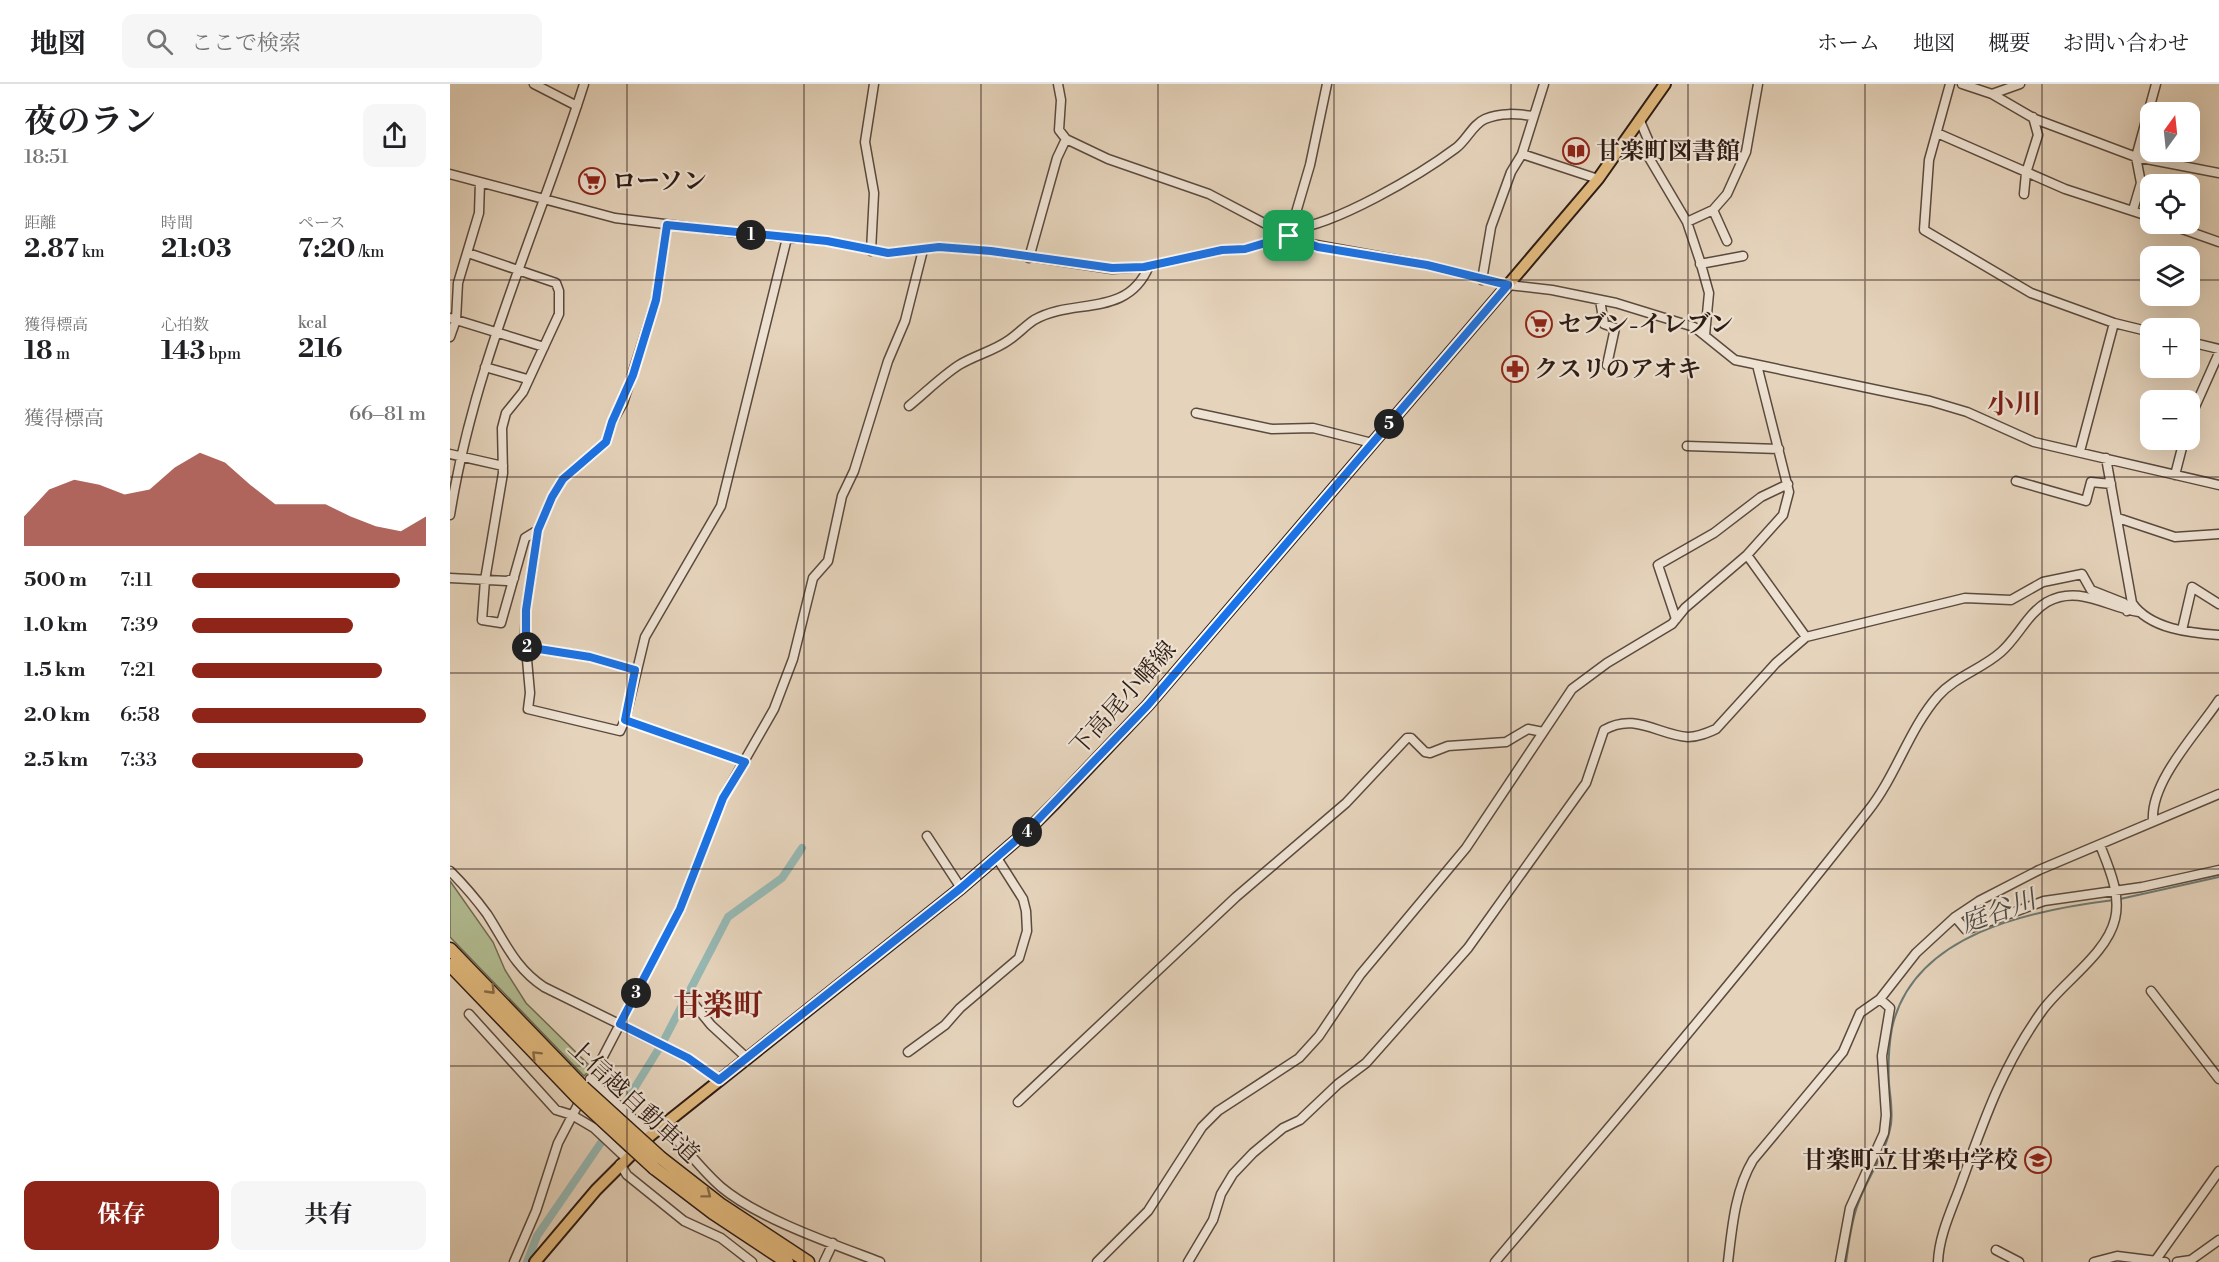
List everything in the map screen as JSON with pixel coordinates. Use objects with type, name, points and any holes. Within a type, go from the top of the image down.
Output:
[{"type":"highway","name":"上信越自動車道","points":[[450,949],[658,1163],[713,1214],[787,1262]]},
{"type":"highway","name":"上信越自動車道","points":[[450,965],[583,1087]]},
{"type":"highway","name":"上信越自動車道","points":[[658,1163],[808,1262]]},
{"type":"main road","name":"下高尾小幡線","points":[[535,1262],[623,1161],[651,1135],[961,888],[997,858],[1056,802],[1148,705],[1598,179],[1665,84]]},
{"type":"street","points":[[534,84],[577,106]]},
{"type":"street","points":[[450,515],[460,456],[485,367],[584,84]]},
{"type":"street","points":[[871,251],[874,193],[865,142],[874,84]]},
{"type":"street","points":[[1058,84],[1061,100],[1059,130],[1066,139],[1108,159],[1209,194],[1318,247],[1427,265],[1482,280],[1600,300],[1694,327],[1735,360],[1930,401],[1977,416],[2034,442],[2219,485]]},
{"type":"street","points":[[1290,233],[1310,165],[1327,84]]},
{"type":"street","points":[[1482,280],[1491,228],[1511,172],[1522,154],[1544,84]]},
{"type":"street","points":[[1687,222],[1713,210],[1727,194],[1746,152],[1758,84]]},
{"type":"street","points":[[1950,84],[1929,160],[1924,230],[2031,293],[2114,323],[2140,329]]},
{"type":"street","points":[[1962,84],[1992,94],[2033,117],[2136,157],[2219,173]]},
{"type":"street","points":[[1992,94],[2020,84]]},
{"type":"street","points":[[2133,210],[2141,183],[2136,157],[2156,84]]},
{"type":"street","points":[[450,174],[615,218],[827,241],[888,253],[939,247],[1112,268],[1149,266],[1222,250],[1245,249],[1320,224],[1426,169],[1462,144],[1481,120],[1499,114],[1534,116]]},
{"type":"street","points":[[2024,195],[2026,173],[2038,135],[2033,117]]},
{"type":"street","points":[[1640,121],[1649,142],[1648,156],[1687,222],[1709,293],[1705,335]]},
{"type":"street","points":[[1937,133],[2065,189],[2140,213]]},
{"type":"street","points":[[1029,258],[1057,158],[1066,139]]},
{"type":"street","points":[[1522,154],[1598,179]]},
{"type":"street","points":[[450,337],[458,283],[479,213],[480,182]]},
{"type":"street","points":[[1713,210],[1727,241]]},
{"type":"street","points":[[667,225],[656,300],[633,375],[612,422],[606,442],[563,479],[552,497],[538,530],[526,610],[530,693],[528,709],[620,731],[625,720],[635,670],[645,637],[721,506],[787,238]]},
{"type":"street","points":[[2196,234],[2219,242]]},
{"type":"street","points":[[514,1262],[536,1211],[558,1143],[583,1087],[620,1024],[680,909],[723,798],[774,709],[793,660],[813,578],[828,561],[842,496],[854,471],[888,361],[905,321],[923,250]]},
{"type":"street","points":[[468,253],[556,283],[559,291],[559,314],[527,379],[523,392],[506,413],[501,428],[503,466],[481,618],[501,623],[525,538],[538,530]]},
{"type":"street","points":[[1700,264],[1743,256]]},
{"type":"street","points":[[909,406],[960,365],[1008,341],[1034,320],[1049,314],[1099,305],[1130,293],[1143,280],[1149,266]]},
{"type":"street","points":[[1600,300],[1604,324],[1616,328],[1607,365]]},
{"type":"street","points":[[453,319],[544,347]]},
{"type":"street","points":[[2079,451],[2114,323]]},
{"type":"street","points":[[2200,345],[2219,351],[2200,395]]},
{"type":"street","points":[[1097,1262],[1148,1211],[1202,1127],[1218,1111],[1299,1058],[1320,1036],[1360,975],[1466,848],[1572,689],[1587,676],[1649,639],[1676,619],[1747,555],[1782,515],[1790,492],[1757,365]]},
{"type":"street","points":[[485,367],[527,379]]},
{"type":"street","points":[[1196,413],[1272,429],[1313,428],[1372,443]]},
{"type":"street","points":[[1687,446],[1779,449]]},
{"type":"street","points":[[2175,475],[2181,450]]},
{"type":"street","points":[[450,454],[503,466]]},
{"type":"street","points":[[2106,458],[2118,518],[2128,594],[2139,612],[2149,620],[2182,630],[2219,635]]},
{"type":"street","points":[[2016,481],[2086,501],[2091,482],[2111,484]]},
{"type":"street","points":[[1676,619],[1658,566],[1714,533],[1761,497],[1788,484]]},
{"type":"street","points":[[2118,518],[2175,537],[2219,534]]},
{"type":"street","points":[[1747,555],[1806,637]]},
{"type":"street","points":[[1188,1262],[1213,1220],[1221,1194],[1240,1167],[1273,1134],[1300,1120],[1338,1084],[1366,1063],[1468,948],[1586,783],[1604,730],[1613,725],[1635,723],[1688,737],[1716,729],[1776,663],[1806,637],[1965,598],[2011,600],[2043,582],[2082,574],[2091,590],[2124,603],[2127,611]]},
{"type":"street","points":[[450,578],[485,580],[514,578]]},
{"type":"street","points":[[2182,630],[2192,587],[2219,604]]},
{"type":"street","points":[[1495,1262],[1870,810],[1939,695],[1966,673],[2002,651],[2037,610],[2048,601],[2070,595],[2088,596],[2127,611],[2139,612]]},
{"type":"street","points":[[526,647],[590,657],[635,670]]},
{"type":"street","points":[[2153,821],[2154,800],[2187,742],[2219,700]]},
{"type":"street","points":[[625,720],[745,762]]},
{"type":"street","points":[[1018,1102],[1236,897],[1346,803],[1407,738],[1411,738],[1425,752],[1430,753],[1448,746],[1506,742],[1528,729],[1543,732]]},
{"type":"street","points":[[1728,1262],[1732,1222],[1748,1167],[1843,1052],[1860,1013],[1880,999],[1916,953],[1955,917],[2010,884],[2219,794]]},
{"type":"street","points":[[927,836],[961,888]]},
{"type":"street","points":[[1938,1262],[1943,1234],[1997,1086],[2013,1054],[2043,1009],[2104,941],[2113,926],[2116,897],[2100,845]]},
{"type":"street","points":[[908,1053],[945,1025],[960,1008],[1019,958],[1027,931],[1026,911],[1023,899],[997,858]]},
{"type":"street","points":[[1955,917],[1966,930],[2044,901],[2116,897],[2219,870]]},
{"type":"street","points":[[450,871],[479,904],[514,960],[527,976],[688,1058],[719,1080]]},
{"type":"street","points":[[2151,991],[2219,1079]]},
{"type":"street","points":[[689,998],[711,1024],[748,1059]]},
{"type":"street","points":[[1840,1262],[1850,1208],[1884,1128],[1882,1056],[1890,1008],[1880,999]]},
{"type":"street","points":[[470,1014],[549,1103],[562,1113],[572,1115],[594,1128],[623,1161],[627,1175],[684,1221],[721,1238],[752,1262]]},
{"type":"street","points":[[583,1087],[651,1135]]},
{"type":"street","points":[[663,1126],[719,1186],[735,1198],[832,1243],[880,1262]]},
{"type":"street","points":[[2094,1262],[2117,1256],[2160,1261],[2219,1171]]},
{"type":"street","points":[[2177,1262],[2191,1260],[2219,1240]]},
{"type":"street","points":[[825,1262],[832,1243]]},
{"type":"street","points":[[1996,1250],[2019,1262]]},
{"type":"green space","points":[[450,881],[493,942],[505,970],[526,1003],[592,1068],[584,1076],[450,937]]},
{"type":"waterway","points":[[619,1113],[663,1042],[728,917],[782,878],[802,848]]},
{"type":"waterway","name":"庭谷川","points":[[2120,899],[2219,877]]},
{"type":"waterway","name":"庭谷川","points":[[1846,1262],[1856,1211],[1889,1135],[1892,1109],[1889,1083],[1890,1041],[1892,1028],[1904,996],[1924,969],[1950,948],[1980,932],[2048,911],[2114,900]]},
{"type":"waterway","points":[[527,1262],[537,1236],[607,1134]]},
{"type":"place","name":"甘楽町図書館","points":[[1576,151]]},
{"type":"place","name":"ローソン","points":[[592,181]]},
{"type":"place","name":"セブン-イレブン","points":[[1539,324]]},
{"type":"place","name":"クスリのアオキ","points":[[1515,369]]},
{"type":"place","name":"甘楽町立甘楽中学校","points":[[2038,1160]]},
{"type":"district","name":"小川","points":[[2014,404]]},
{"type":"district","name":"甘楽町","points":[[718,1005]]},
{"type":"route","points":[[667,225],[827,241],[888,253],[939,247],[991,251],[1112,268],[1144,267],[1222,250],[1245,249],[1289,236],[1318,247],[1427,265],[1508,285],[1148,705],[1028,830],[961,888],[719,1080],[688,1058],[620,1024],[680,909],[723,798],[745,762],[625,720],[635,670],[590,657],[526,647],[526,610],[533,575],[532,556],[538,530],[552,497],[563,479],[606,442],[612,422],[623,403],[656,300],[667,225]]}]
